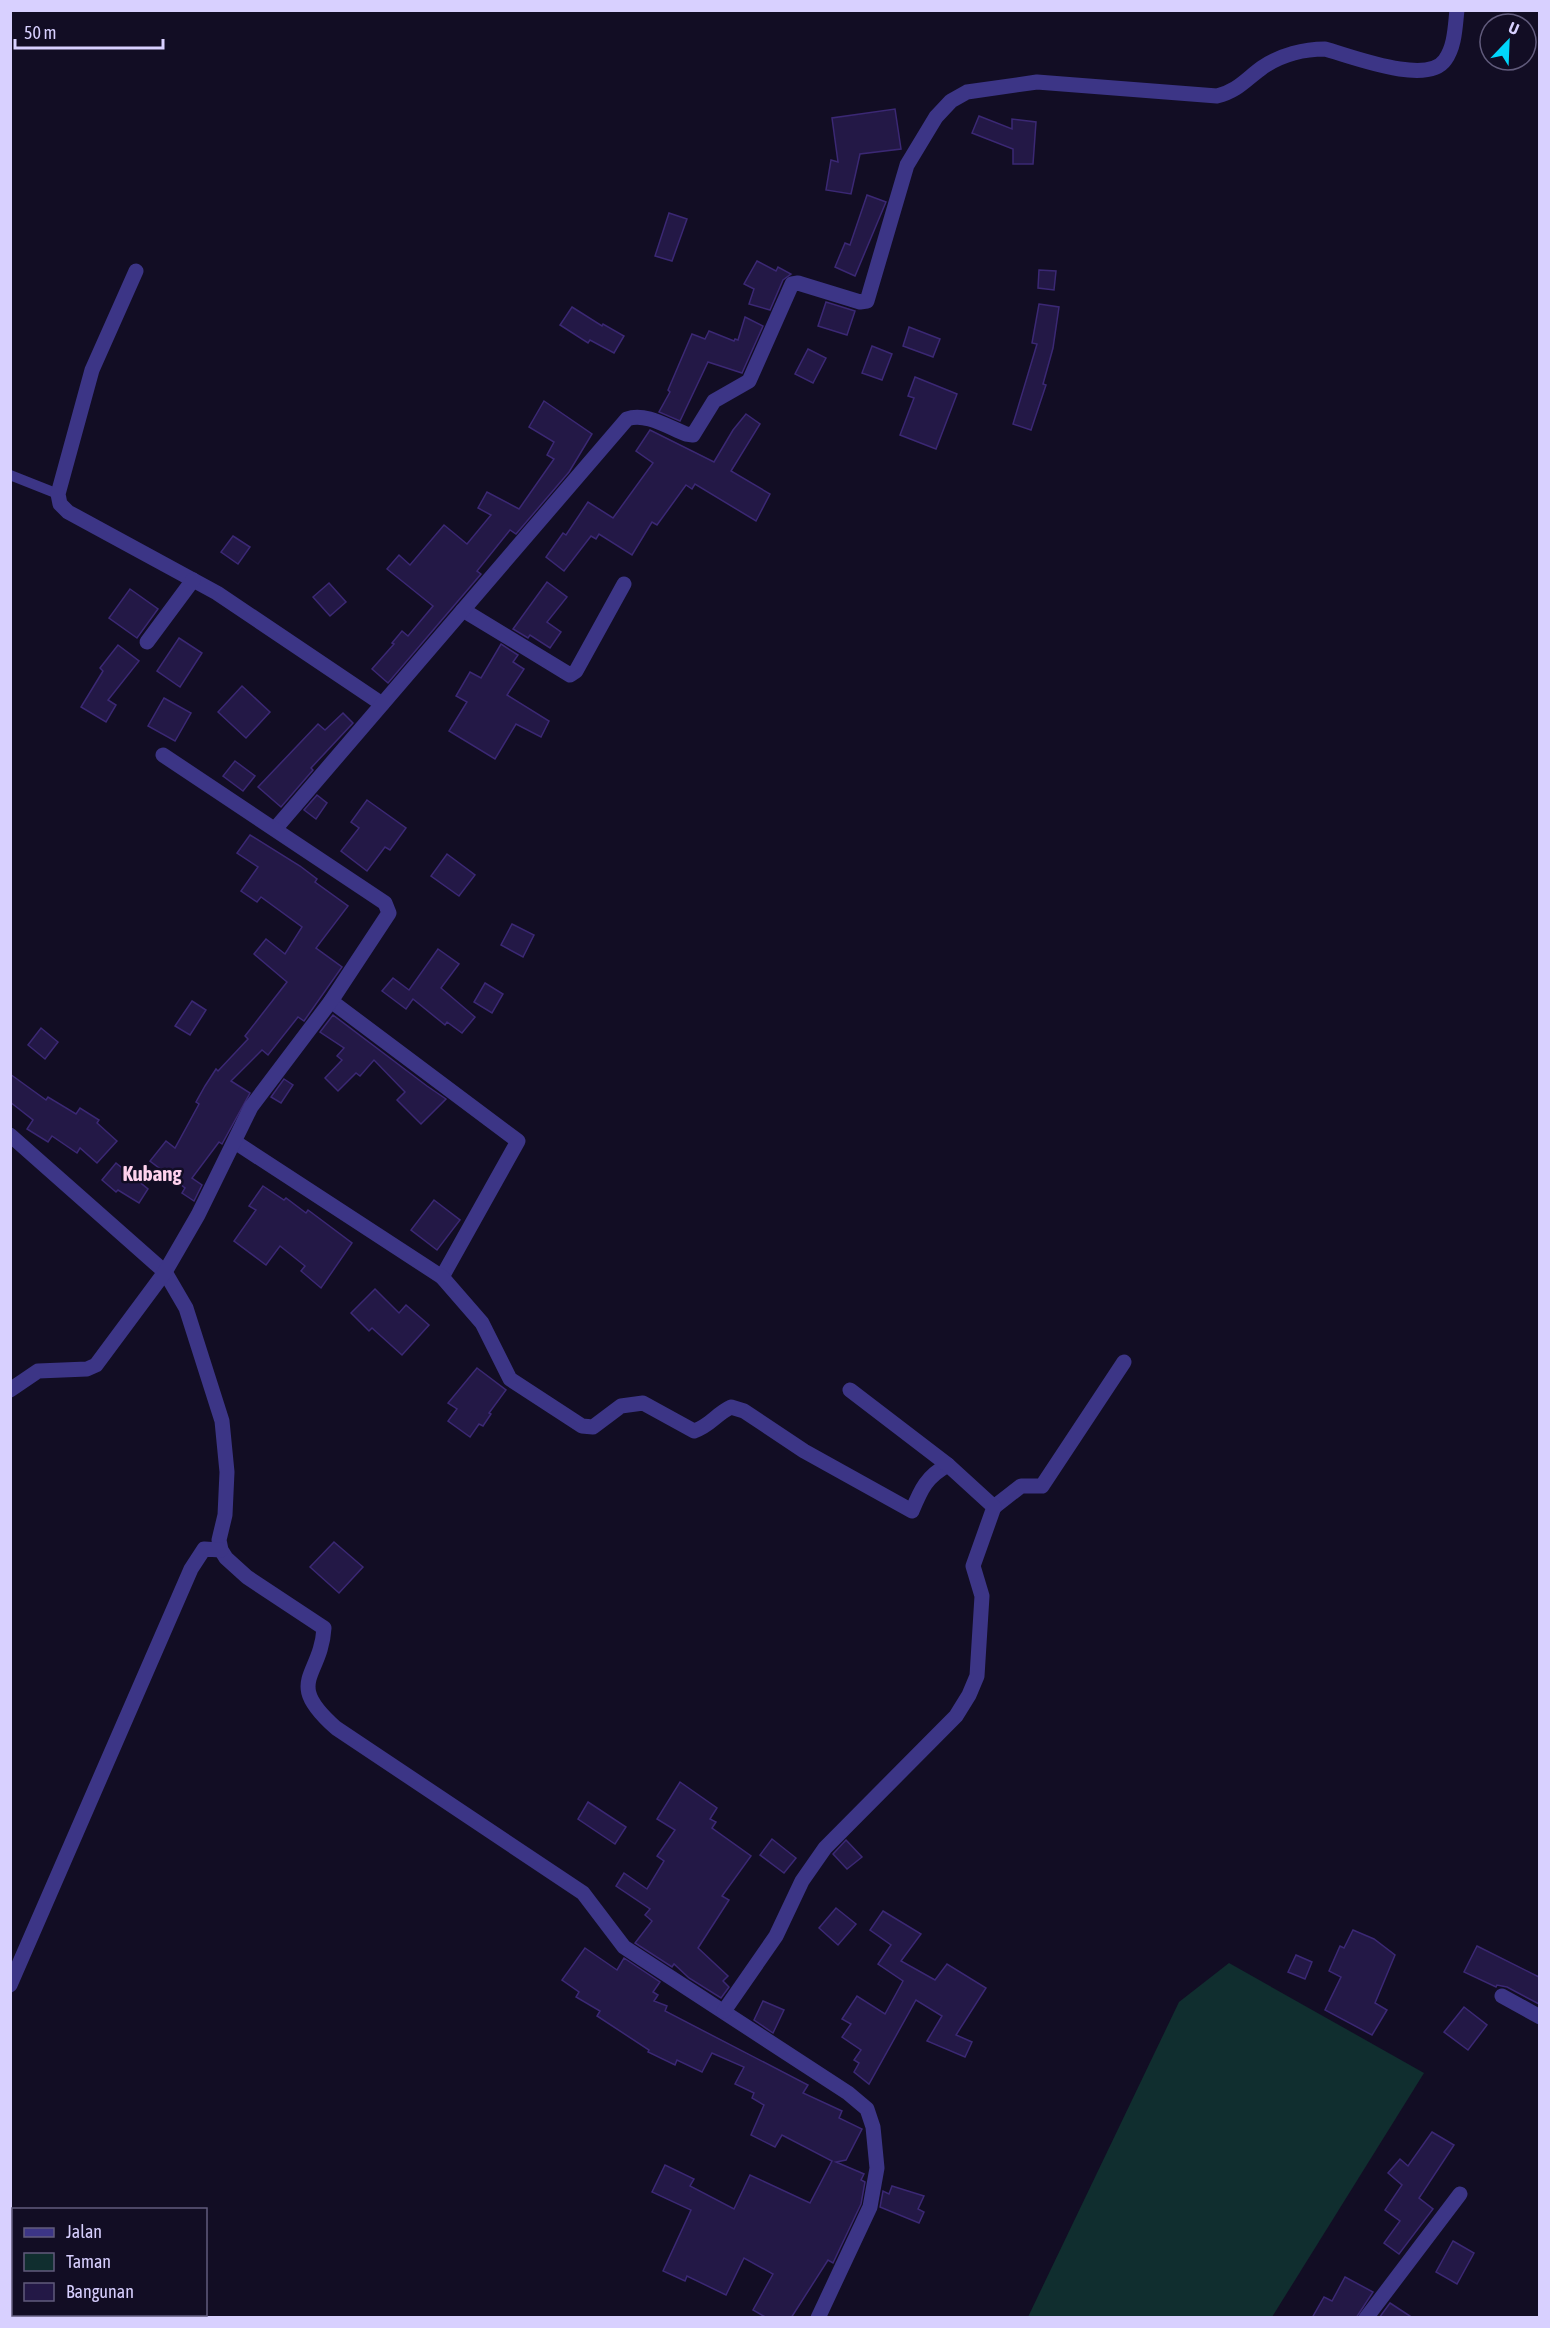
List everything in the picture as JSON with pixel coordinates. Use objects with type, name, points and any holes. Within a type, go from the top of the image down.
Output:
[{"type":"street","points":[[274,829],[627,419],[635,416],[644,417],[691,435],[714,401],[746,384],[792,284],[798,283],[860,302],[867,301],[907,165],[936,117],[951,101],[967,92],[1037,82],[1217,96],[1242,87],[1263,67],[1278,58],[1315,49],[1423,72],[1440,66],[1446,59],[1454,35],[1457,10]]},
{"type":"street","points":[[136,271],[92,370],[58,494],[60,504],[68,512],[217,593],[382,704]]},
{"type":"street","points":[[147,642],[193,580]]},
{"type":"street","points":[[464,610],[570,675],[576,671],[624,584]]},
{"type":"street","points":[[10,1390],[38,1371],[87,1368],[96,1365],[165,1272],[198,1215],[251,1107],[331,1001],[384,924],[389,913],[388,907],[163,755]]},
{"type":"street","points":[[331,1001],[518,1141],[442,1277]]},
{"type":"street","points":[[10,1135],[165,1272],[186,1308],[222,1421],[226,1472],[225,1515],[219,1540],[221,1550],[226,1558],[247,1577],[324,1628],[323,1642],[308,1679],[309,1697],[319,1713],[336,1728],[583,1893],[593,1903],[612,1935],[624,1947],[848,2093],[867,2109],[873,2127],[877,2168],[870,2207],[818,2318]]},
{"type":"street","points":[[235,1142],[442,1277],[482,1323],[510,1378],[582,1426],[593,1427],[621,1406],[643,1403],[694,1431],[708,1426],[722,1411],[731,1407],[744,1411],[804,1451],[912,1511],[925,1481],[932,1473],[948,1465]]},
{"type":"street","points":[[724,2011],[776,1936],[802,1881],[825,1848],[956,1716],[969,1695],[977,1676],[982,1596],[974,1566],[994,1507],[1021,1486],[1036,1488],[1042,1486],[1124,1362]]},
{"type":"street","points":[[850,1390],[948,1465],[994,1507]]},
{"type":"street","points":[[10,1985],[191,1569],[204,1549],[221,1550]]},
{"type":"street","points":[[1502,1996],[1539,2017]]},
{"type":"street","points":[[1366,2318],[1460,2194]]},
{"type":"lane","points":[[10,475],[58,494]]},
{"type":"green space","points":[[1229,1963],[1424,2073],[1272,2317],[1028,2317],[1179,2002]]},
{"type":"building","points":[[895,109],[901,149],[860,154],[851,194],[826,190],[831,160],[838,162],[832,118]]},
{"type":"building","points":[[979,116],[1012,129],[1012,119],[1036,122],[1033,164],[1013,164],[1013,149],[972,133]]},
{"type":"building","points":[[867,195],[886,202],[855,276],[835,267],[845,243],[850,245]]},
{"type":"building","points":[[669,213],[687,219],[672,261],[655,256]]},
{"type":"building","points":[[757,261],[776,271],[778,267],[791,274],[783,280],[770,310],[749,304],[754,289],[744,284]]},
{"type":"building","points":[[1039,270],[1056,271],[1054,290],[1038,288]]},
{"type":"building","points":[[826,302],[855,311],[847,335],[818,326]]},
{"type":"building","points":[[1039,304],[1059,307],[1053,348],[1043,384],[1046,385],[1031,430],[1013,424],[1037,344],[1032,343]]},
{"type":"building","points":[[572,307],[602,326],[603,324],[624,336],[614,353],[590,340],[588,343],[560,325]]},
{"type":"building","points":[[745,317],[763,326],[742,373],[708,362],[680,421],[659,412],[670,392],[668,390],[692,334],[705,339],[709,331],[734,341],[738,340]]},
{"type":"building","points":[[909,327],[940,339],[933,357],[903,346]]},
{"type":"building","points":[[872,346],[892,354],[882,380],[862,373]]},
{"type":"building","points":[[808,349],[826,358],[813,383],[795,374]]},
{"type":"building","points":[[915,377],[957,394],[936,449],[900,435],[914,398],[908,396]]},
{"type":"building","points":[[544,401],[592,434],[569,472],[516,534],[510,530],[477,571],[481,574],[388,683],[372,669],[402,631],[408,636],[433,606],[387,569],[399,555],[410,565],[444,525],[467,544],[491,515],[478,508],[487,492],[519,509],[554,459],[547,455],[554,442],[529,427]]},
{"type":"building","points":[[746,414],[760,424],[731,471],[770,494],[756,521],[695,484],[692,489],[686,485],[657,525],[652,522],[632,555],[599,534],[596,539],[591,536],[564,571],[546,557],[563,533],[566,535],[588,502],[613,518],[653,463],[636,451],[650,430],[714,462],[733,430]]},
{"type":"building","points":[[233,536],[250,547],[238,564],[221,552]]},
{"type":"building","points":[[547,582],[567,597],[547,622],[561,632],[550,648],[530,635],[528,638],[513,629]]},
{"type":"building","points":[[329,583],[346,602],[330,616],[313,597]]},
{"type":"building","points":[[130,589],[158,609],[137,638],[109,618]]},
{"type":"building","points":[[179,638],[202,653],[180,687],[157,671]]},
{"type":"building","points":[[501,644],[518,655],[513,662],[524,669],[507,695],[549,721],[541,737],[516,724],[495,759],[449,731],[467,702],[456,696],[470,672],[481,678]]},
{"type":"building","points":[[118,645],[139,661],[108,700],[116,705],[106,722],[81,707],[103,671],[100,668]]},
{"type":"building","points":[[242,686],[270,712],[246,738],[218,712]]},
{"type":"building","points":[[164,698],[191,713],[175,741],[148,726]]},
{"type":"building","points":[[343,713],[353,723],[311,768],[313,770],[281,807],[258,787],[318,724],[325,730]]},
{"type":"building","points":[[235,761],[255,776],[243,791],[223,776]]},
{"type":"building","points":[[317,795],[327,803],[316,819],[304,810]]},
{"type":"building","points":[[367,800],[406,828],[390,850],[385,847],[367,871],[341,851],[359,828],[351,822]]},
{"type":"building","points":[[250,835],[300,866],[317,879],[315,882],[348,906],[316,948],[342,967],[304,1021],[298,1017],[268,1055],[262,1050],[231,1081],[250,1093],[222,1144],[219,1142],[192,1178],[202,1185],[194,1201],[182,1193],[185,1188],[150,1161],[166,1141],[175,1148],[199,1104],[196,1102],[216,1069],[218,1071],[248,1039],[245,1036],[287,982],[254,954],[266,939],[285,954],[302,927],[261,897],[257,902],[241,891],[258,867],[237,853]]},
{"type":"building","points":[[447,854],[475,875],[459,896],[431,876]]},
{"type":"building","points":[[512,924],[534,935],[523,957],[501,945]]},
{"type":"building","points":[[438,949],[459,964],[441,988],[475,1017],[462,1033],[447,1022],[445,1025],[413,999],[406,1009],[382,991],[393,978],[409,990]]},
{"type":"building","points":[[485,983],[503,994],[492,1013],[474,1002]]},
{"type":"building","points":[[192,1001],[206,1010],[190,1035],[175,1026]]},
{"type":"building","points":[[333,1015],[446,1099],[421,1124],[397,1100],[405,1092],[374,1060],[360,1076],[356,1073],[338,1091],[325,1078],[342,1060],[337,1056],[344,1048],[320,1032]]},
{"type":"building","points":[[41,1028],[58,1042],[45,1059],[28,1045]]},
{"type":"building","points":[[10,1074],[46,1100],[48,1097],[76,1114],[80,1108],[99,1120],[97,1123],[117,1141],[97,1163],[80,1148],[77,1153],[52,1136],[48,1142],[27,1129],[33,1120],[10,1102]]},
{"type":"building","points":[[284,1079],[293,1085],[281,1103],[271,1097]]},
{"type":"building","points":[[116,1163],[148,1189],[139,1203],[118,1190],[116,1192],[102,1180]]},
{"type":"building","points":[[263,1186],[284,1200],[286,1198],[306,1213],[308,1210],[352,1243],[321,1288],[301,1271],[305,1266],[280,1246],[266,1265],[234,1241],[256,1210],[249,1206]]},
{"type":"building","points":[[434,1200],[460,1220],[437,1250],[411,1230]]},
{"type":"building","points":[[375,1289],[399,1313],[406,1305],[429,1325],[402,1355],[372,1328],[369,1331],[351,1313]]},
{"type":"building","points":[[477,1368],[506,1390],[489,1413],[491,1414],[483,1426],[479,1424],[470,1437],[448,1421],[457,1409],[448,1403]]},
{"type":"building","points":[[334,1542],[363,1567],[339,1593],[310,1567]]},
{"type":"building","points":[[680,1782],[717,1808],[710,1819],[716,1822],[712,1828],[751,1856],[722,1896],[729,1900],[698,1948],[728,1976],[723,1981],[729,1987],[721,1998],[689,1978],[674,1964],[672,1967],[635,1943],[652,1921],[645,1915],[650,1909],[616,1886],[624,1873],[647,1889],[664,1861],[657,1856],[675,1830],[657,1819]]},
{"type":"building","points":[[588,1802],[626,1827],[615,1844],[578,1819]]},
{"type":"building","points":[[772,1839],[796,1858],[784,1873],[760,1855]]},
{"type":"building","points":[[846,1840],[862,1857],[847,1869],[833,1854]]},
{"type":"building","points":[[836,1908],[856,1924],[838,1945],[819,1928]]},
{"type":"building","points":[[883,1911],[921,1934],[901,1961],[935,1980],[947,1964],[986,1988],[956,2035],[972,2042],[965,2057],[927,2041],[942,2016],[916,2000],[869,2084],[854,2072],[859,2063],[854,2060],[861,2050],[842,2037],[851,2024],[842,2019],[857,1996],[885,2014],[903,1981],[878,1964],[891,1945],[870,1930]]},
{"type":"building","points":[[1353,1930],[1374,1939],[1395,1955],[1375,2003],[1387,2010],[1372,2035],[1325,2010],[1341,1977],[1329,1971],[1340,1946],[1344,1948]]},
{"type":"building","points":[[1477,1946],[1539,1977],[1539,2004],[1507,1987],[1497,1985],[1496,1987],[1464,1972]]},
{"type":"building","points":[[585,1948],[617,1970],[624,1958],[660,1982],[653,1992],[658,1995],[654,2001],[667,2006],[665,2011],[808,2085],[803,2093],[842,2111],[839,2118],[862,2129],[846,2160],[836,2162],[864,2174],[861,2180],[865,2182],[861,2204],[833,2263],[828,2260],[791,2318],[767,2318],[753,2310],[773,2274],[744,2258],[726,2295],[687,2276],[685,2281],[663,2271],[691,2210],[652,2192],[665,2165],[694,2179],[690,2186],[734,2209],[750,2175],[810,2203],[832,2161],[782,2135],[775,2147],[751,2135],[764,2105],[752,2098],[754,2093],[735,2084],[744,2067],[712,2053],[702,2072],[677,2060],[675,2065],[648,2052],[649,2050],[597,2016],[600,2011],[576,1997],[579,1992],[562,1980]]},
{"type":"building","points":[[1296,1955],[1312,1962],[1305,1979],[1288,1972]]},
{"type":"building","points":[[763,2001],[784,2010],[773,2033],[754,2020]]},
{"type":"building","points":[[1464,2007],[1487,2025],[1468,2050],[1444,2032]]},
{"type":"building","points":[[1432,2132],[1454,2145],[1419,2198],[1433,2209],[1399,2254],[1384,2243],[1400,2221],[1385,2210],[1402,2185],[1388,2173],[1400,2159],[1408,2166]]},
{"type":"building","points":[[892,2186],[924,2196],[918,2209],[924,2212],[919,2223],[880,2207],[883,2191],[889,2194]]},
{"type":"building","points":[[1453,2241],[1474,2253],[1457,2284],[1436,2272]]},
{"type":"building","points":[[1345,2277],[1373,2292],[1356,2318],[1312,2318],[1324,2297],[1332,2301]]},
{"type":"building","points":[[1390,2303],[1413,2318],[1379,2318]]},
{"type":"district","name":"Kubang","points":[[152,1174]]}]
